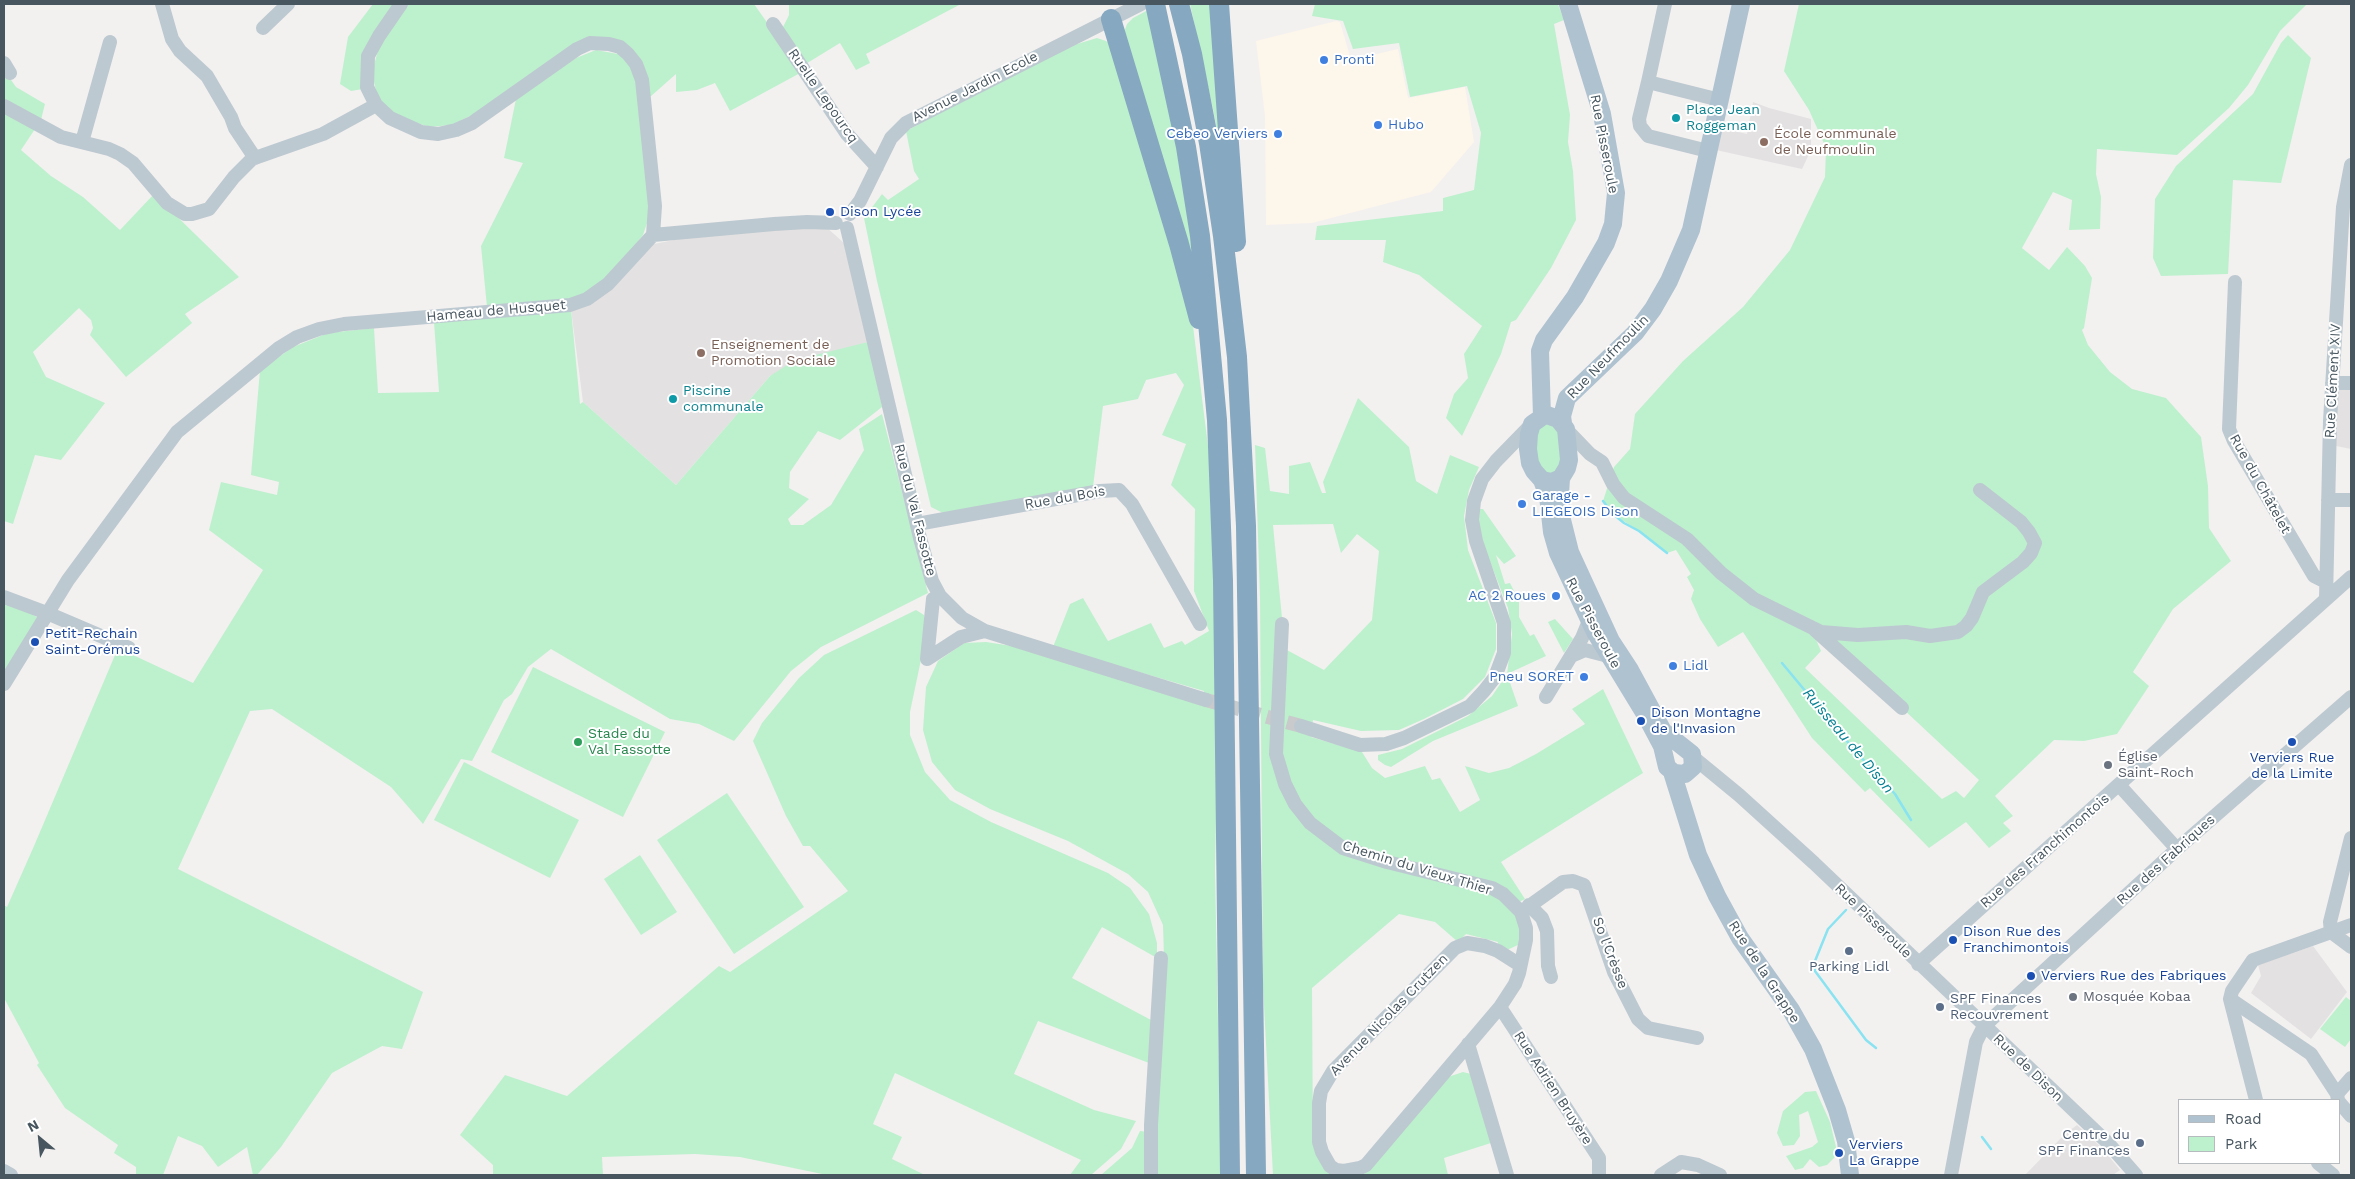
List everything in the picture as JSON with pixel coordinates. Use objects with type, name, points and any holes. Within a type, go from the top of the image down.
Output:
[{"type":"highway","points":[[1155,4],[1186,147],[1197,218],[1208,303],[1217,420],[1223,581],[1230,1175]]},
{"type":"highway","points":[[1180,4],[1209,142],[1224,236],[1236,357],[1246,526],[1256,1175]]},
{"type":"highway","points":[[1219,4],[1237,248],[1236,357]]},
{"type":"highway","points":[[1119,15],[1214,387]]},
{"type":"highway","points":[[1256,1117],[1261,1175]]},
{"type":"main road","name":"Rue Pisseroule","points":[[1568,4],[1602,114],[1616,192],[1613,224],[1606,244],[1575,297],[1544,340],[1540,351],[1537,420],[1528,440],[1530,463],[1542,480],[1548,496],[1552,532],[1558,553],[1589,621],[1608,656],[1645,714],[1681,762]]},
{"type":"main road","points":[[1708,151],[1741,4]]},
{"type":"main road","name":"Rue Neufmoulin","points":[[1565,426],[1562,416],[1567,398],[1635,333],[1653,309],[1669,281],[1691,230],[1708,151]]},
{"type":"main road","points":[[1537,420],[1553,416],[1565,426]]},
{"type":"main road","name":"Rue Pisseroule","points":[[1565,426],[1569,450],[1560,495],[1563,529],[1581,576],[1611,641],[1630,670],[1681,762]]},
{"type":"main road","points":[[1542,480],[1552,482],[1564,473]]},
{"type":"main road","name":"Rue de la Grappe","points":[[1681,762],[1698,828],[1704,866],[1733,926],[1796,1020],[1813,1049],[1840,1121],[1850,1175]]},
{"type":"main road","name":"Rue de la Grappe","points":[[1824,1078],[1845,1113],[1859,1175]]},
{"type":"street","points":[[162,4],[172,38],[180,51],[207,76],[231,117],[234,128],[255,158]]},
{"type":"street","points":[[263,28],[288,4]]},
{"type":"street","points":[[402,4],[379,36],[368,56],[367,88],[376,105],[390,118],[406,126],[421,132],[438,134],[456,130],[472,122],[577,49],[590,43],[600,42],[620,47],[636,64],[642,80],[656,206],[653,235],[807,222],[840,222]]},
{"type":"street","name":"Avenue Jardin Ecole","points":[[840,222],[853,221],[850,214],[860,201],[891,138],[906,123],[1141,4]]},
{"type":"street","points":[[1665,4],[1639,119],[1640,126],[1648,136],[1708,151]]},
{"type":"street","name":"Ruelle Lepourcq","points":[[773,24],[847,134],[877,166]]},
{"type":"street","points":[[82,142],[110,42]]},
{"type":"street","points":[[1648,82],[1720,100]]},
{"type":"street","points":[[4,106],[61,138],[109,149],[133,163],[167,203],[185,214],[200,213],[209,209],[234,177],[255,158],[269,155],[323,134],[376,105]]},
{"type":"street","name":"Rue Clément XIV","points":[[2326,599],[2332,383],[2343,207],[2351,164]]},
{"type":"street","name":"Rue du Val Fassotte","points":[[840,222],[932,581],[940,596],[962,618],[985,631],[1206,700]]},
{"type":"street","name":"Hameau de Husquet","points":[[4,684],[46,612],[177,432],[252,369],[297,337],[344,324],[570,305],[587,299],[608,284],[653,235]]},
{"type":"street","name":"Rue du Châtelet","points":[[2236,282],[2230,429],[2234,441],[2314,576],[2326,582]]},
{"type":"street","points":[[2332,383],[2351,383]]},
{"type":"street","points":[[1301,726],[1360,745],[1386,744],[1404,738],[1470,706],[1495,677],[1504,653],[1504,623],[1480,553],[1472,520],[1476,494],[1482,479],[1496,461],[1537,420]]},
{"type":"street","points":[[1565,426],[1590,454],[1602,462],[1613,484],[1624,498],[1687,539],[1742,590],[1821,632],[1858,635],[1906,632],[1930,636],[1958,632],[1972,618],[1983,592],[2023,562],[2031,553],[2035,543],[2030,532],[2021,522],[1980,490]]},
{"type":"street","points":[[1564,473],[1581,457],[1590,454]]},
{"type":"street","points":[[1496,461],[1507,456],[1517,455],[1530,463]]},
{"type":"street","name":"Rue du Bois","points":[[917,524],[1100,491],[1119,490],[1132,504],[1200,624]]},
{"type":"street","points":[[2328,500],[2351,500]]},
{"type":"street","name":"Rue des Franchimontois","points":[[1918,964],[2351,577]]},
{"type":"street","points":[[4,597],[46,612],[129,648]]},
{"type":"street","points":[[933,600],[927,659],[961,637],[985,631]]},
{"type":"street","points":[[1546,697],[1571,656],[1589,621]]},
{"type":"street","name":"Chemin du Vieux Thier","points":[[1282,624],[1276,754],[1285,784],[1295,804],[1310,823],[1343,848],[1387,862],[1492,888],[1525,909]]},
{"type":"street","points":[[1810,626],[1902,708]]},
{"type":"street","points":[[1571,656],[1585,650],[1608,656]]},
{"type":"street","name":"Rue des Fabriques","points":[[1984,1026],[2177,849],[2351,697]]},
{"type":"street","name":"Rue Pisseroule","points":[[1681,762],[1739,795],[1814,863],[1918,964]]},
{"type":"street","points":[[2119,785],[2177,849]]},
{"type":"street","points":[[2326,934],[2351,838]]},
{"type":"street","name":"So l'Crèsse","points":[[1525,909],[1568,880],[1584,885],[1614,972],[1638,1019],[1648,1028],[1698,1038]]},
{"type":"street","points":[[1507,1175],[1468,1044],[1500,1007],[1515,984],[1526,940],[1525,909]]},
{"type":"street","points":[[1525,909],[1542,918],[1546,931],[1548,966],[1551,977]]},
{"type":"street","points":[[2256,1099],[2230,999],[2232,991],[2253,960],[2351,925]]},
{"type":"street","points":[[2326,934],[2351,947]]},
{"type":"street","name":"Avenue Nicolas Crutzen","points":[[1468,1044],[1366,1165],[1352,1170],[1336,1170],[1326,1160],[1319,1142],[1319,1103],[1326,1081],[1451,951],[1460,945],[1475,944],[1498,951],[1520,965]]},
{"type":"street","points":[[1151,1175],[1151,1125],[1161,958]]},
{"type":"street","name":"Rue de Dison","points":[[1918,964],[2108,1143],[2136,1175]]},
{"type":"street","points":[[2230,999],[2311,1054],[2338,1099],[2351,1078]]},
{"type":"street","name":"Rue Adrien Bruyère","points":[[1500,1007],[1599,1158],[1599,1173]]},
{"type":"street","points":[[1951,1175],[1976,1042],[1984,1026]]},
{"type":"street","points":[[2340,1102],[2351,1116]]},
{"type":"street","points":[[1661,1175],[1681,1162],[1698,1165],[1720,1175]]},
{"type":"street","points":[[2319,1164],[2333,1175]]},
{"type":"street","points":[[4,1171],[11,1175]]},
{"type":"shaded area","points":[[1336,21],[1340,22],[1351,60],[1398,49],[1408,98],[1465,87],[1474,142],[1431,192],[1312,223],[1266,225],[1265,116],[1256,41]]},
{"type":"shaded area","name":"École communale de Neufmoulin","points":[[1753,102],[1811,119],[1811,150],[1802,169],[1716,150],[1721,128],[1747,134]]},
{"type":"shaded area","name":"Enseignement de Promotion Sociale","points":[[825,226],[844,243],[868,342],[770,376],[676,485],[583,402],[571,309],[649,245],[684,238]]},
{"type":"shaded area","points":[[2336,386],[2351,386],[2351,449],[2336,446]]},
{"type":"shaded area","points":[[2313,946],[2347,992],[2311,1039],[2251,993],[2261,976],[2258,965]]},
{"type":"shaded area","points":[[2077,1125],[2102,1148],[2120,1170],[2113,1175],[2025,1175],[2065,1134]]},
{"type":"green space","points":[[373,4],[394,4],[363,89],[351,91],[340,84],[348,37]]},
{"type":"green space","points":[[408,4],[754,4],[802,72],[730,111],[715,83],[697,90],[676,92],[676,74],[650,97],[643,63],[594,37],[479,112],[451,125],[430,127],[403,119],[388,109],[377,96],[372,72],[379,47]]},
{"type":"green space","points":[[789,4],[961,4],[866,54],[870,63],[856,70],[840,43],[804,65],[782,29],[789,15]]},
{"type":"green space","points":[[1190,4],[1213,4],[1224,169],[1213,109]]},
{"type":"green space","points":[[1315,4],[1558,4],[1564,20],[1554,24],[1570,115],[1568,142],[1573,171],[1576,220],[1551,268],[1516,320],[1511,322],[1501,354],[1462,436],[1446,418],[1454,394],[1468,378],[1464,354],[1482,326],[1419,275],[1383,262],[1386,240],[1315,240],[1317,226],[1443,211],[1443,198],[1474,190],[1481,133],[1467,86],[1410,97],[1399,43],[1353,49],[1343,21],[1312,16]]},
{"type":"green space","points":[[1799,4],[2307,4],[2280,31],[2248,85],[2229,108],[2177,155],[2097,149],[2096,174],[2101,197],[2100,229],[2069,230],[2072,200],[2053,192],[2022,248],[2049,270],[2067,247],[2085,266],[2092,278],[2084,328],[2082,330],[2088,345],[2110,372],[2132,389],[2166,398],[2201,437],[2208,486],[2209,528],[2231,561],[2173,609],[2133,672],[2149,686],[2117,734],[2084,741],[2054,740],[1995,796],[2013,816],[2003,823],[2011,831],[1989,848],[1966,822],[1929,848],[1870,788],[1865,792],[1812,738],[1743,632],[1718,647],[1700,619],[1691,599],[1694,590],[1687,577],[1691,574],[1676,550],[1667,553],[1613,514],[1603,501],[1614,467],[1630,449],[1635,414],[1683,361],[1743,307],[1790,250],[1825,177],[1826,148],[1809,110],[1784,71]],"holes":[[[1811,628],[1902,708],[1979,780],[1964,798],[1956,791],[1942,799],[1805,668],[1821,651]]]},
{"type":"green space","points":[[1148,10],[1180,164],[1197,283],[1124,32],[1127,24],[1133,18]]},
{"type":"green space","points":[[2288,35],[2311,58],[2281,183],[2233,180],[2228,274],[2161,276],[2153,258],[2155,199],[2176,166],[2253,94],[2281,43]]},
{"type":"green space","points":[[1097,38],[1106,41],[1115,48],[1190,302],[1209,454],[1218,716],[1215,870],[1221,1175],[1155,1175],[1164,958],[1163,925],[1148,892],[1128,874],[1068,841],[990,809],[955,790],[932,762],[923,730],[926,687],[938,661],[964,643],[986,642],[1012,646],[1204,704],[1204,691],[1053,647],[1070,604],[1083,598],[1108,641],[1151,623],[1164,648],[1182,641],[1185,645],[1209,631],[1194,591],[1195,509],[1171,485],[1186,444],[1162,435],[1184,385],[1176,373],[1146,380],[1138,399],[1103,406],[1093,487],[945,514],[931,507],[877,281],[864,218],[882,194],[888,200],[919,179],[914,171],[906,131],[1001,80],[1077,44]]},
{"type":"green space","points":[[596,50],[618,54],[630,62],[638,88],[648,184],[649,217],[643,235],[624,260],[596,288],[570,300],[487,307],[481,246],[523,163],[504,158],[516,99],[576,58]]},
{"type":"green space","points":[[4,70],[16,87],[45,104],[41,120],[4,99]]},
{"type":"green space","points":[[4,112],[35,129],[21,150],[51,176],[83,197],[120,230],[154,194],[239,277],[185,314],[192,323],[126,377],[90,335],[93,328],[91,320],[79,308],[33,352],[46,377],[105,403],[61,460],[35,455],[13,524],[4,521]]},
{"type":"green space","points":[[571,309],[580,404],[583,402],[676,485],[770,376],[795,360],[868,342],[882,407],[840,440],[818,431],[790,472],[789,488],[809,499],[788,519],[791,525],[803,525],[831,505],[864,450],[859,429],[882,414],[928,593],[821,647],[791,671],[734,741],[699,724],[670,719],[551,649],[528,667],[512,694],[504,700],[472,761],[461,759],[423,824],[391,787],[272,709],[250,711],[178,869],[423,992],[402,1049],[382,1046],[332,1073],[281,1147],[257,1175],[253,1175],[247,1147],[218,1167],[202,1146],[178,1136],[163,1175],[136,1175],[136,1167],[114,1153],[118,1145],[65,1108],[37,1065],[39,1063],[4,998],[4,905],[7,907],[118,648],[193,683],[263,570],[209,530],[221,482],[277,495],[279,482],[251,475],[260,370],[293,347],[328,333],[374,328],[378,393],[439,392],[434,322]]},
{"type":"green space","points":[[1358,398],[1409,447],[1416,481],[1437,494],[1450,455],[1479,467],[1469,490],[1464,516],[1468,550],[1496,623],[1496,649],[1485,677],[1463,699],[1424,719],[1399,730],[1361,731],[1313,720],[1311,737],[1362,752],[1372,768],[1385,778],[1425,766],[1432,780],[1440,778],[1460,812],[1480,800],[1465,766],[1489,773],[1509,768],[1536,754],[1585,724],[1572,709],[1603,689],[1643,773],[1501,862],[1525,899],[1519,902],[1496,886],[1380,856],[1341,843],[1321,830],[1305,811],[1291,788],[1280,760],[1275,761],[1286,795],[1313,830],[1344,853],[1478,887],[1500,896],[1516,912],[1522,932],[1518,945],[1507,950],[1497,947],[1498,942],[1466,934],[1458,942],[1435,922],[1399,914],[1312,988],[1313,1141],[1322,1163],[1338,1175],[1273,1175],[1263,987],[1260,598],[1255,445],[1265,448],[1270,491],[1289,494],[1289,466],[1310,462],[1322,493],[1326,493],[1323,482]],"holes":[[[1333,524],[1341,553],[1357,534],[1379,551],[1372,620],[1324,670],[1285,649],[1273,525]]]},
{"type":"green space","points":[[1549,423],[1557,427],[1562,452],[1559,469],[1552,474],[1543,471],[1537,460],[1536,441],[1539,428]]},
{"type":"green space","points":[[1478,509],[1483,509],[1516,556],[1504,564],[1496,555],[1505,584],[1510,583],[1519,601],[1519,617],[1530,636],[1534,634],[1546,656],[1507,674],[1512,634],[1508,608],[1480,536]]},
{"type":"green space","points":[[4,600],[39,618],[4,677]]},
{"type":"green space","points":[[916,610],[924,615],[926,636],[910,712],[910,735],[925,772],[950,800],[991,822],[1108,873],[1130,888],[1149,914],[1157,943],[1157,958],[1102,927],[1072,978],[1153,1021],[1149,1063],[1038,1021],[1014,1074],[1094,1110],[1136,1121],[1121,1149],[1091,1175],[1070,1175],[1081,1160],[895,1073],[873,1124],[902,1137],[892,1159],[925,1175],[827,1175],[740,1157],[695,1154],[602,1157],[603,1175],[493,1175],[493,1165],[460,1135],[505,1075],[567,1096],[719,966],[730,972],[848,891],[810,846],[803,846],[786,816],[753,741],[762,723],[799,678],[824,655]]},
{"type":"green space","points":[[1555,619],[1573,639],[1564,653],[1548,622]]},
{"type":"green space","name":"Stade du Val Fassotte","points":[[533,667],[665,732],[623,817],[491,752]]},
{"type":"green space","points":[[1507,674],[1518,706],[1433,741],[1391,767],[1378,760],[1378,755],[1402,749],[1468,716],[1492,696]]},
{"type":"green space","points":[[464,762],[579,820],[550,878],[434,820]]},
{"type":"green space","points":[[727,793],[804,907],[734,954],[657,840]]},
{"type":"green space","points":[[640,855],[677,912],[641,935],[604,879]]},
{"type":"green space","points":[[2346,997],[2351,1001],[2351,1039],[2345,1047],[2320,1029]]},
{"type":"green space","points":[[1463,1072],[1471,1074],[1494,1142],[1444,1158],[1448,1175],[1362,1175],[1371,1169],[1448,1077]]},
{"type":"green space","points":[[1816,1091],[1830,1122],[1836,1147],[1835,1157],[1827,1165],[1819,1167],[1810,1159],[1803,1168],[1795,1170],[1786,1156],[1812,1147],[1818,1142],[1808,1111],[1799,1115],[1800,1136],[1794,1145],[1783,1146],[1777,1133],[1783,1111],[1805,1092]]},
{"type":"green space","points":[[1140,1131],[1148,1132],[1148,1175],[1101,1175],[1132,1148]]},
{"type":"waterway","name":"Ruisseau de Dison","points":[[1603,501],[1613,514],[1624,523],[1639,531],[1667,553]]},
{"type":"waterway","name":"Ruisseau de Dison","points":[[1782,663],[1857,753],[1895,794],[1911,820]]},
{"type":"waterway","name":"Ruisseau de Dison","points":[[1846,910],[1828,929],[1815,961],[1815,971],[1866,1040],[1876,1048]]},
{"type":"waterway","name":"Ruisseau de Dison","points":[[1982,1137],[1991,1149]]},
{"type":"tunnel","points":[[1206,700],[1301,726]]},
{"type":"place","name":"Pronti","points":[[1324,60]]},
{"type":"place","name":"Place Jean Roggeman","points":[[1676,118]]},
{"type":"place","name":"Hubo","points":[[1378,125]]},
{"type":"place","name":"Cebeo Verviers","points":[[1278,134]]},
{"type":"place","name":"École communale de Neufmoulin","points":[[1764,142]]},
{"type":"place","name":"Dison Lycée","points":[[830,212]]},
{"type":"place","name":"Enseignement de Promotion Sociale","points":[[701,353]]},
{"type":"place","name":"Piscine communale","points":[[673,399]]},
{"type":"place","name":"Garage - LIEGEOIS Dison","points":[[1522,504]]},
{"type":"place","name":"AC 2 Roues","points":[[1556,596]]},
{"type":"place","name":"Petit-Rechain Saint-Orémus","points":[[35,642]]},
{"type":"place","name":"Lidl","points":[[1673,666]]},
{"type":"place","name":"Pneu SORET","points":[[1584,677]]},
{"type":"place","name":"Dison Montagne de l'Invasion","points":[[1641,721]]},
{"type":"place","name":"Stade du Val Fassotte","points":[[578,742]]},
{"type":"place","name":"Verviers Rue de la Limite","points":[[2292,742]]},
{"type":"place","name":"Église Saint-Roch","points":[[2108,765]]},
{"type":"place","name":"Dison Rue des Franchimontois","points":[[1953,940]]},
{"type":"place","name":"Parking Lidl","points":[[1849,951]]},
{"type":"place","name":"Verviers Rue des Fabriques","points":[[2031,976]]},
{"type":"place","name":"Mosquée Kobaa","points":[[2073,997]]},
{"type":"place","name":"SPF Finances Recouvrement","points":[[1940,1007]]},
{"type":"place","name":"Centre du SPF Finances","points":[[2140,1143]]},
{"type":"place","name":"Verviers La Grappe","points":[[1839,1153]]}]
